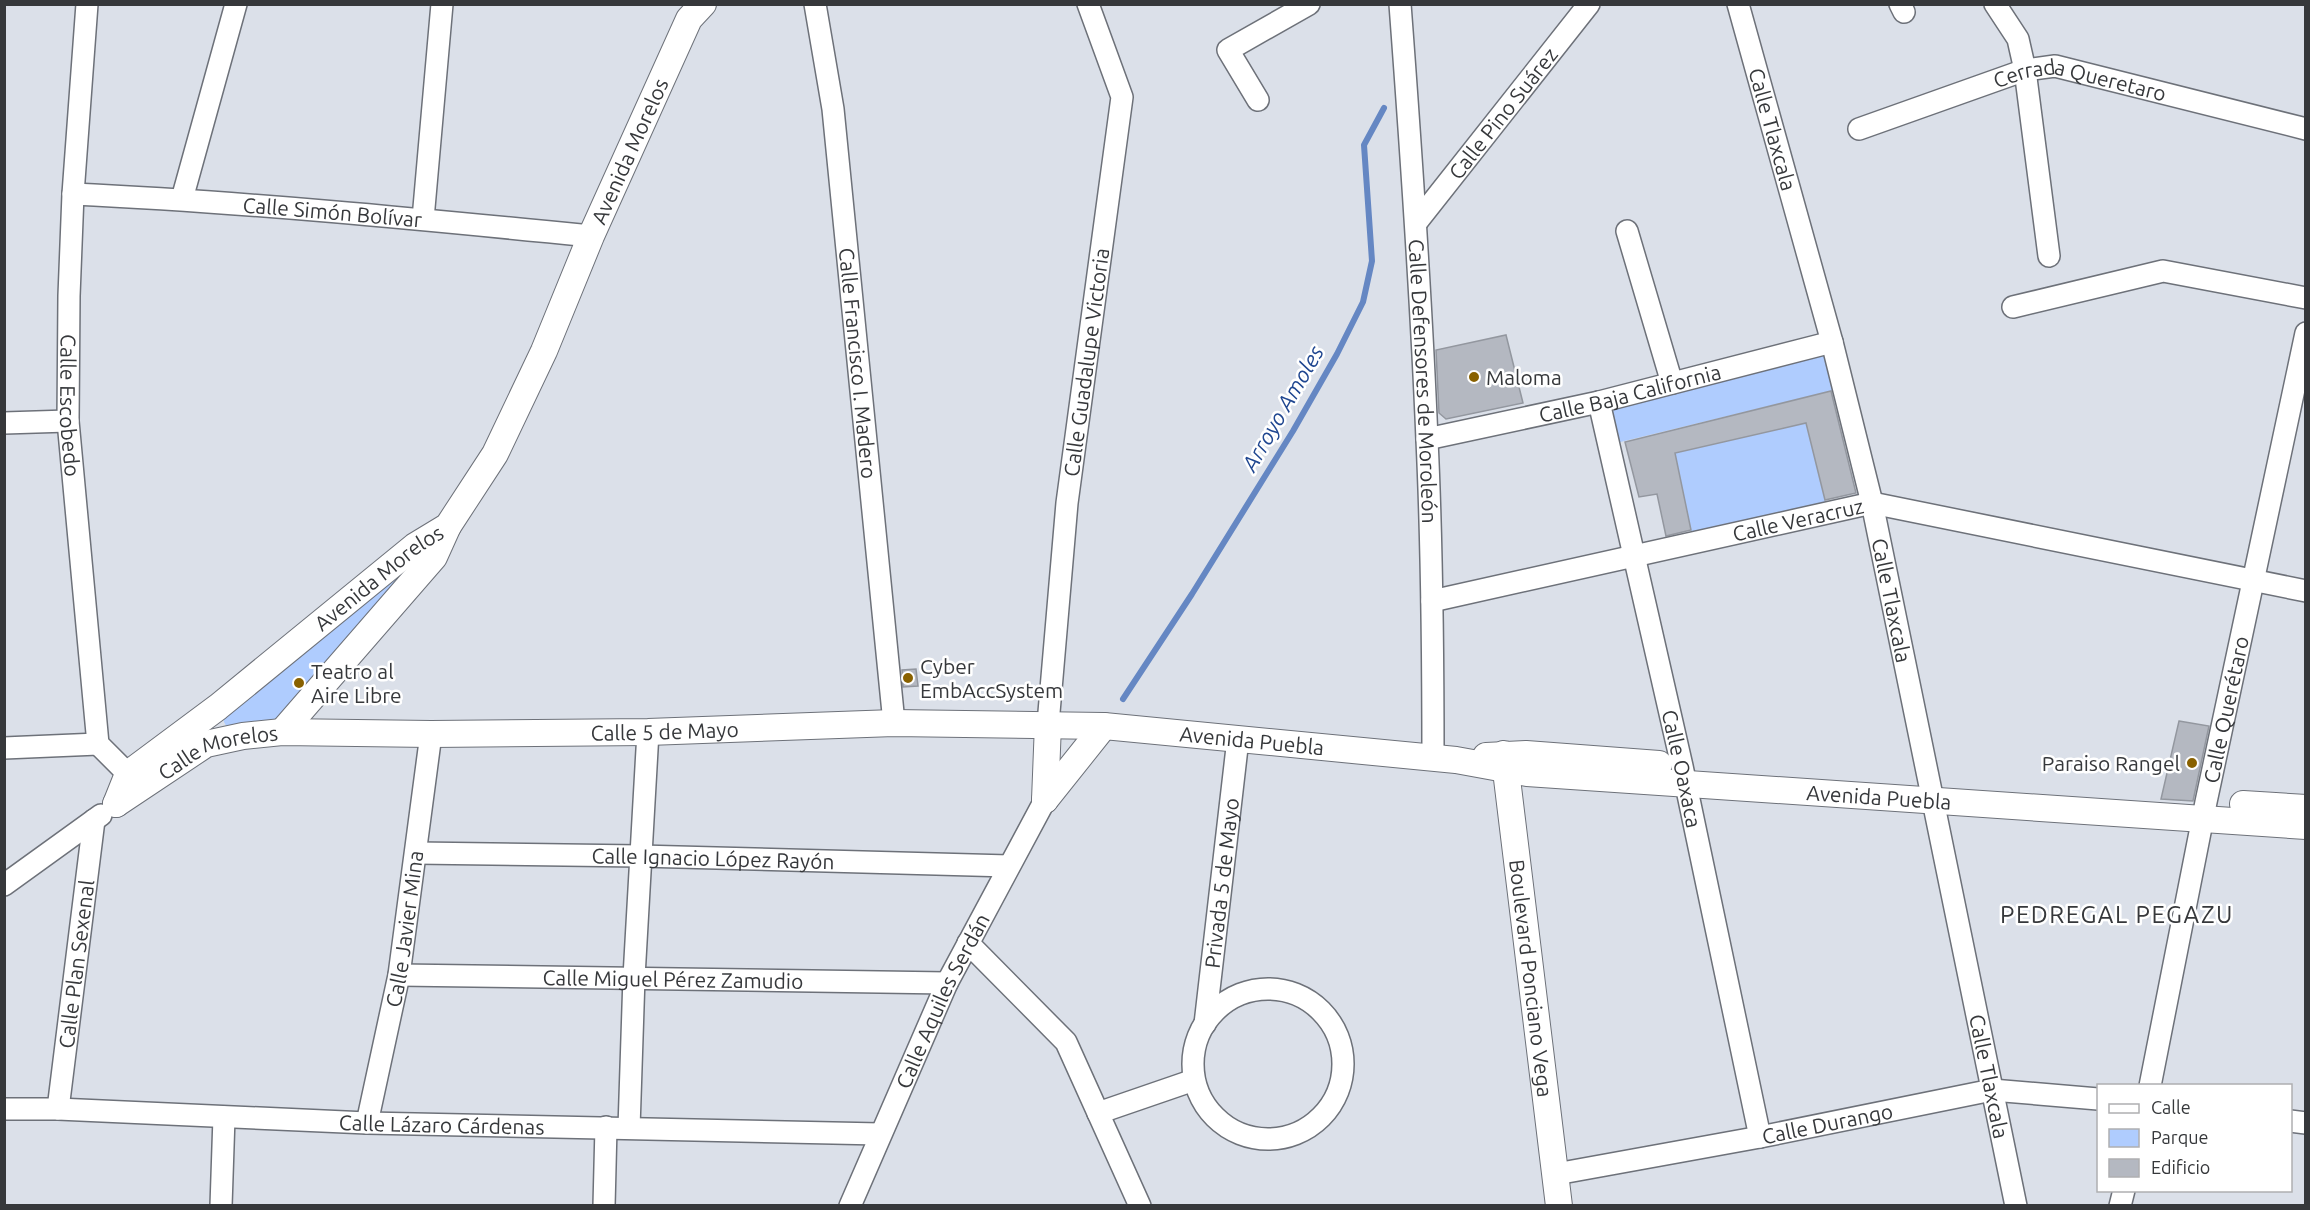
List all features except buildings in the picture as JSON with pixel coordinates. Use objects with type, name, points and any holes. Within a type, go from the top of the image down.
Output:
[{"type":"street","name":"Calle Escobedo","points":[[87,4],[73,194],[68,421],[98,744]]},
{"type":"street","points":[[182,199],[237,4]]},
{"type":"street","points":[[423,219],[442,4]]},
{"type":"street","name":"Calle Francisco I. Madero","points":[[815,4],[833,109],[894,723]]},
{"type":"street","name":"Calle Guadalupe Victoria","points":[[1048,724],[1067,503],[1122,97],[1088,4]]},
{"type":"street","points":[[1258,100],[1228,50],[1308,4]]},
{"type":"street","name":"Calle Defensores de Moroleón","points":[[1400,4],[1416,223],[1427,439],[1432,601],[1445,759]]},
{"type":"street","name":"Calle Pino Suárez","points":[[1416,223],[1589,4]]},
{"type":"street","name":"Calle Tlaxcala","points":[[1738,4],[1832,342],[1872,502],[2016,1206]]},
{"type":"street","points":[[1995,4],[2018,39],[2025,70],[2049,256]]},
{"type":"street","name":"Avenida Morelos","points":[[135,781],[218,707],[415,546],[448,526],[495,454],[544,351],[591,236],[692,9]]},
{"type":"street","name":"Cerrada Queretaro","points":[[1859,129],[2025,70],[2055,66],[2306,129]]},
{"type":"street","name":"Calle Simón Bolívar","points":[[73,194],[182,199],[591,236]]},
{"type":"street","points":[[1627,231],[1672,383]]},
{"type":"street","points":[[2013,307],[2163,271],[2306,298]]},
{"type":"street","name":"Calle Querétaro","points":[[2150,1084],[2204,811],[2306,333]]},
{"type":"street","name":"Calle Baja California","points":[[1427,439],[1599,402],[1832,342]]},
{"type":"street","name":"Calle Oaxaca","points":[[1599,402],[1683,775],[1760,1137]]},
{"type":"street","points":[[4,423],[68,421]]},
{"type":"street","name":"Calle Veracruz","points":[[1432,601],[1872,502],[2306,591]]},
{"type":"street","name":"Calle Morelos","points":[[116,804],[135,781],[206,744],[243,736],[282,732],[434,557],[448,526]]},
{"type":"street","points":[[218,707],[220,723],[224,729],[228,733],[243,736]]},
{"type":"street","name":"Calle 5 de Mayo","points":[[282,732],[431,734],[648,732],[894,723],[1048,724]]},
{"type":"street","name":"Avenida Puebla","points":[[1048,724],[1104,726],[1445,759],[2204,811],[2306,826]]},
{"type":"street","name":"Calle Aquiles Serdán","points":[[1045,800],[1048,724]]},
{"type":"street","name":"Calle Aquiles Serdán","points":[[850,1206],[947,983],[968,943],[1045,800],[1104,726]]},
{"type":"street","points":[[630,1128],[634,977],[648,732]]},
{"type":"street","name":"Calle Javier Mina","points":[[368,1123],[399,975],[431,734]]},
{"type":"street","name":"Privada 5 de Mayo","points":[[1205,1024],[1221,1005],[1239,993],[1259,987],[1290,989],[1302,994],[1322,1010],[1335,1030],[1342,1053],[1342,1077],[1334,1101],[1321,1119],[1299,1135],[1273,1142],[1247,1139],[1227,1129],[1203,1103],[1194,1080],[1197,1047],[1205,1024],[1238,739]]},
{"type":"street","points":[[4,748],[98,744],[135,781]]},
{"type":"street","name":"Boulevard Ponciano Vega","points":[[1504,762],[1559,1206]]},
{"type":"street","points":[[4,885],[116,804]]},
{"type":"street","name":"Avenida Puebla","points":[[2204,811],[2306,808]]},
{"type":"street","name":"Calle Plan Sexenal","points":[[58,1109],[94,820]]},
{"type":"street","name":"Calle Ignacio López Rayón","points":[[416,853],[640,856],[1010,866]]},
{"type":"street","points":[[968,943],[1066,1042],[1140,1206]]},
{"type":"street","name":"Calle Miguel Pérez Zamudio","points":[[399,975],[947,983]]},
{"type":"street","points":[[1098,1113],[1194,1080]]},
{"type":"street","name":"Calle Durango","points":[[1556,1174],[1760,1137],[1992,1090],[2097,1099]]},
{"type":"street","name":"Calle Lázaro Cárdenas","points":[[4,1109],[58,1109],[368,1123],[880,1134]]},
{"type":"street","points":[[221,1206],[224,1117]]},
{"type":"street","points":[[604,1206],[606,1127]]},
{"type":"green space","points":[[1832,342],[1843,388],[1608,445],[1599,402]]},
{"type":"green space","points":[[1806,423],[1828,513],[1693,543],[1675,453]]},
{"type":"green space","points":[[427,553],[281,715],[248,734],[229,731],[224,722],[223,708]]},
{"type":"waterway","name":"Arroyo Amoles","points":[[1123,699],[1192,594],[1293,431],[1337,354],[1363,302],[1372,261],[1364,145],[1384,108]]},
{"type":"place","name":"Maloma","points":[[1474,377]]},
{"type":"place","name":"Cyber EmbAccSystem","points":[[908,678]]},
{"type":"place","name":"Teatro al Aire Libre","points":[[299,683]]},
{"type":"place","name":"Paraiso Rangel","points":[[2192,763]]},
{"type":"district","name":"PEDREGAL PEGAZU","points":[[2117,914]]}]
